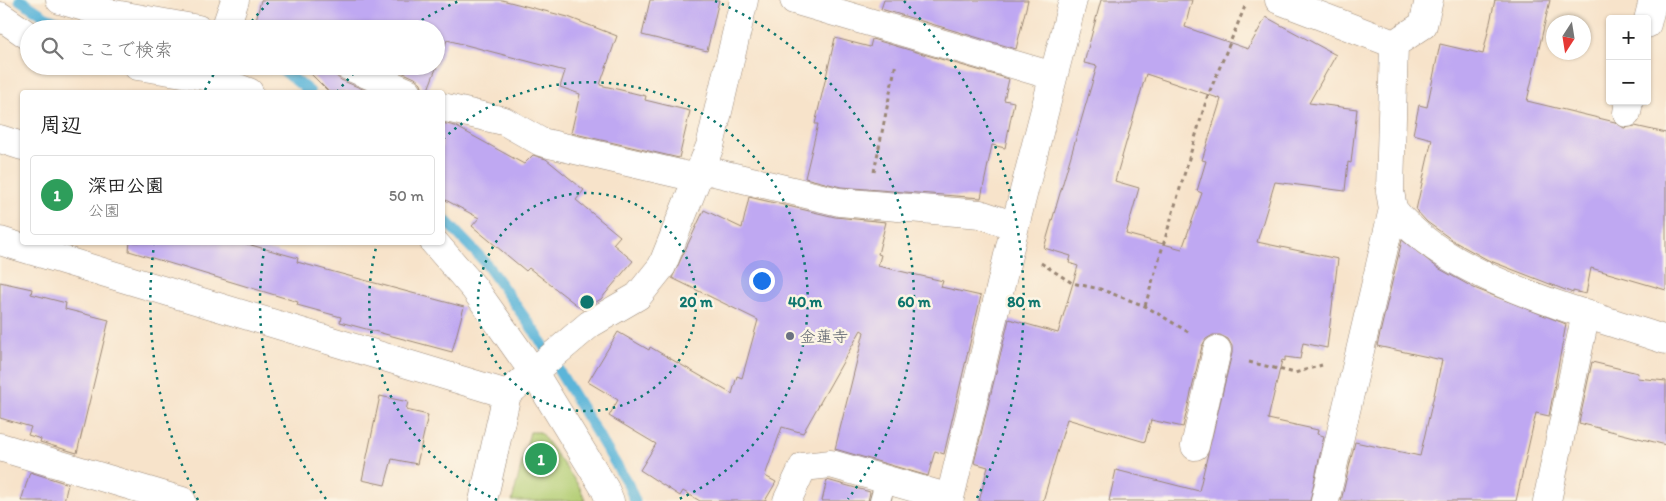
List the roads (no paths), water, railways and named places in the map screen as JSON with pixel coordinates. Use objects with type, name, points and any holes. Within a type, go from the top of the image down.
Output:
[{"type":"street","points":[[60,0],[98,11],[148,20]]},
{"type":"street","points":[[228,20],[235,0]]},
{"type":"street","points":[[483,501],[507,394],[590,324],[638,296],[662,266],[710,146],[744,0]]},
{"type":"street","points":[[794,0],[1053,76]]},
{"type":"street","points":[[787,501],[803,466],[831,464],[883,491],[954,500],[1013,235],[1073,0]]},
{"type":"street","points":[[1280,0],[1394,44]]},
{"type":"street","points":[[1394,44],[1423,25],[1429,0]]},
{"type":"street","points":[[1649,15],[1653,0]]},
{"type":"street","points":[[0,16],[20,30]]},
{"type":"street","points":[[1325,501],[1393,209],[1390,192],[1394,44]]},
{"type":"street","points":[[217,75],[245,90]]},
{"type":"street","points":[[369,75],[403,90]]},
{"type":"street","points":[[445,108],[504,121],[541,142],[839,202],[980,214],[1013,235]]},
{"type":"street","points":[[0,139],[20,145]]},
{"type":"street","points":[[1393,209],[1404,223],[1431,247],[1501,284],[1666,340]]},
{"type":"street","points":[[0,241],[507,394]]},
{"type":"street","points":[[437,245],[474,288],[547,362],[610,501]]},
{"type":"street","points":[[1547,501],[1586,313]]},
{"type":"street","points":[[1195,446],[1217,350]]},
{"type":"street","points":[[0,447],[182,501]]},
{"type":"waterway","points":[[20,0],[54,20]]},
{"type":"waterway","points":[[289,75],[308,90]]},
{"type":"waterway","points":[[445,220],[484,261],[537,335],[628,484],[635,501]]},
{"type":"place","name":"金蓮寺","points":[[790,336]]},
{"type":"place","name":"深田公園","points":[[541,459]]}]
